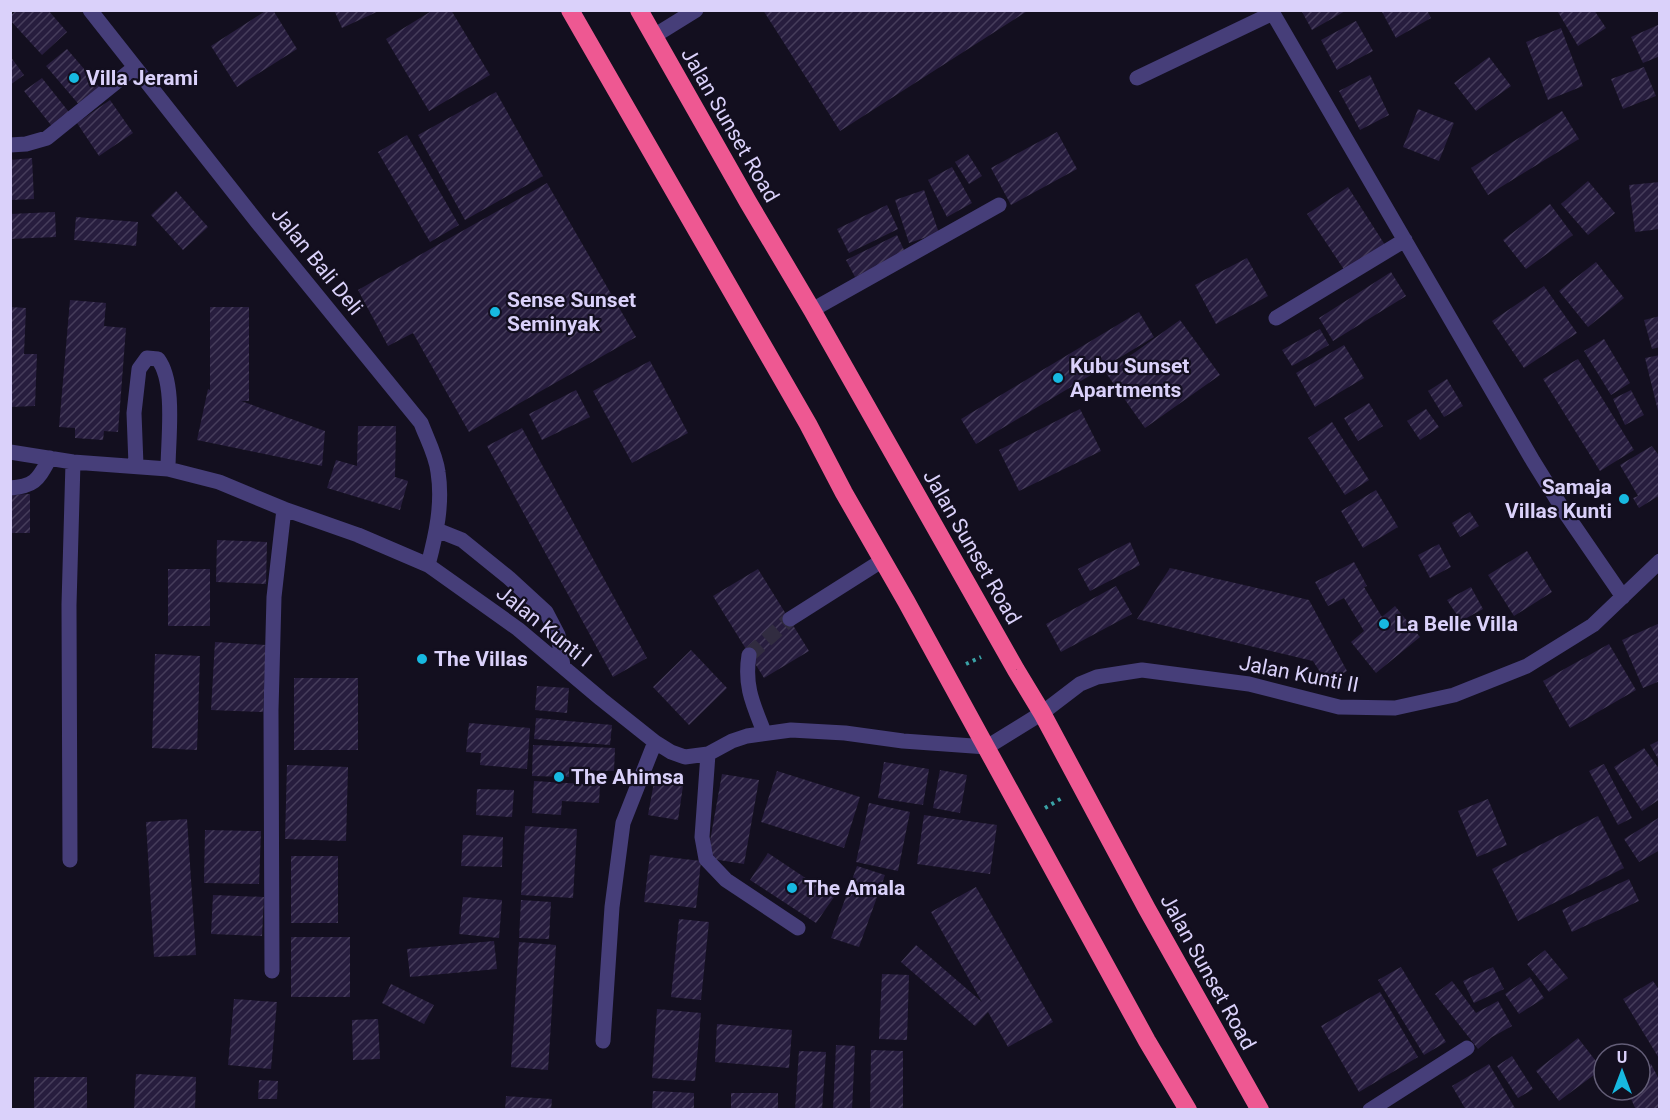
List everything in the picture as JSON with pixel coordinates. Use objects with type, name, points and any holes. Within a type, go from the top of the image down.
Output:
[{"type":"highway","points":[[570,10],[808,424],[1147,1041],[1188,1110]]},
{"type":"highway","name":"Jalan Sunset Road","points":[[639,10],[1042,713],[1147,909],[1260,1110]]},
{"type":"street","name":"Jalan Bali Deli","points":[[90,10],[258,223],[421,423],[438,471],[440,492],[437,530],[428,565]]},
{"type":"street","points":[[654,36],[696,10]]},
{"type":"street","points":[[1137,78],[1272,12],[1564,511],[1623,597]]},
{"type":"street","points":[[10,145],[26,144],[47,138],[135,67]]},
{"type":"street","points":[[812,310],[999,205]]},
{"type":"street","points":[[1276,318],[1406,240]]},
{"type":"street","points":[[136,465],[134,413],[139,369],[147,358],[158,359],[164,367],[170,396],[168,469]]},
{"type":"street","name":"Jalan Kunti I","points":[[10,452],[73,462],[168,469],[219,482],[284,509],[358,535],[428,565],[518,629],[655,742],[671,752],[686,757],[708,754],[732,741],[764,732],[820,731],[903,741],[987,747]]},
{"type":"street","points":[[10,488],[28,487],[39,477],[50,458]]},
{"type":"street","points":[[70,860],[69,605],[73,462]]},
{"type":"street","points":[[272,971],[271,710],[274,597],[284,509]]},
{"type":"street","points":[[437,530],[462,540],[546,612],[558,635],[563,666]]},
{"type":"street","points":[[790,619],[883,560]]},
{"type":"street","name":"Jalan Kunti II","points":[[1042,713],[1080,684],[1097,677],[1142,670],[1249,684],[1339,707],[1395,708],[1454,695],[1527,666],[1593,625],[1659,561]]},
{"type":"street","points":[[749,655],[746,671],[748,690],[764,732]]},
{"type":"street","points":[[987,747],[1042,713]]},
{"type":"street","points":[[603,1041],[612,907],[623,823],[655,742]]},
{"type":"street","points":[[708,754],[702,837],[706,859],[726,880],[798,928]]},
{"type":"street","points":[[1370,1110],[1467,1048]]},
{"type":"path","points":[[947,674],[1002,646]]},
{"type":"path","points":[[1026,818],[1082,787]]},
{"type":"building","points":[[17,10],[48,10],[67,32],[42,55],[10,20],[10,16]]},
{"type":"building","points":[[267,10],[273,10],[297,49],[237,87],[211,46]]},
{"type":"building","points":[[334,10],[381,10],[342,28]]},
{"type":"building","points":[[433,10],[451,10],[490,75],[429,111],[386,39]]},
{"type":"building","points":[[763,10],[1029,10],[840,131]]},
{"type":"building","points":[[1301,10],[1347,10],[1312,30]]},
{"type":"building","points":[[1381,10],[1427,10],[1431,18],[1396,38]]},
{"type":"building","points":[[1560,10],[1594,10],[1606,28],[1578,46],[1558,12]]},
{"type":"building","points":[[1356,21],[1373,51],[1337,70],[1321,40]]},
{"type":"building","points":[[1660,24],[1660,56],[1643,63],[1631,37]]},
{"type":"building","points":[[1561,28],[1583,86],[1548,100],[1526,42]]},
{"type":"building","name":"Villa Jerami","points":[[67,49],[102,90],[81,107],[46,66]]},
{"type":"building","points":[[10,56],[24,75],[10,85]]},
{"type":"building","points":[[1489,57],[1511,86],[1476,111],[1454,83]]},
{"type":"building","points":[[1644,67],[1656,96],[1623,109],[1611,79]]},
{"type":"building","points":[[1370,75],[1389,115],[1360,130],[1339,91]]},
{"type":"building","points":[[42,78],[72,116],[54,129],[24,91]]},
{"type":"building","points":[[496,92],[543,176],[465,220],[418,135]]},
{"type":"building","points":[[110,100],[133,133],[99,156],[77,123]]},
{"type":"building","points":[[1418,109],[1454,123],[1439,161],[1403,147]]},
{"type":"building","points":[[1562,111],[1579,139],[1488,195],[1471,168]]},
{"type":"building","points":[[1057,132],[1077,169],[1011,205],[991,168]]},
{"type":"building","points":[[407,135],[459,225],[430,242],[378,152]]},
{"type":"building","points":[[968,154],[982,176],[969,184],[955,162]]},
{"type":"building","points":[[32,158],[34,199],[10,200],[10,160]]},
{"type":"building","points":[[952,167],[972,203],[947,217],[928,180]]},
{"type":"building","points":[[1588,181],[1615,213],[1588,235],[1561,204]]},
{"type":"building","points":[[1660,182],[1660,229],[1635,232],[1629,185]]},
{"type":"building","name":"Sense Sunset Seminyak","points":[[547,183],[636,337],[469,432],[413,333],[388,346],[358,290]]},
{"type":"building","points":[[1348,187],[1385,245],[1345,271],[1307,214]]},
{"type":"building","points":[[924,190],[939,233],[909,243],[895,200]]},
{"type":"building","points":[[176,191],[208,227],[183,250],[151,215]]},
{"type":"building","points":[[1550,204],[1573,235],[1526,269],[1503,240]]},
{"type":"building","points":[[887,205],[898,229],[849,253],[837,229]]},
{"type":"building","points":[[55,212],[56,237],[10,239],[10,214]]},
{"type":"building","points":[[76,217],[138,222],[136,246],[74,240]]},
{"type":"building","points":[[897,235],[905,252],[855,277],[846,260]]},
{"type":"building","points":[[1247,258],[1268,296],[1216,324],[1195,285]]},
{"type":"building","points":[[1596,262],[1624,298],[1588,327],[1559,291]]},
{"type":"building","points":[[1391,272],[1406,296],[1333,341],[1319,318]]},
{"type":"building","points":[[1544,286],[1577,333],[1524,368],[1492,321]]},
{"type":"building","points":[[70,300],[106,303],[104,326],[126,328],[118,432],[104,431],[103,440],[75,438],[75,428],[59,427]]},
{"type":"building","points":[[10,307],[26,308],[24,354],[37,354],[35,406],[10,407]]},
{"type":"building","points":[[210,307],[249,307],[249,401],[241,401],[325,431],[322,466],[197,440],[208,389],[210,390]]},
{"type":"building","name":"Kubu Sunset Apartments","points":[[1139,312],[1154,337],[976,444],[961,419]]},
{"type":"building","points":[[1660,316],[1660,347],[1652,349],[1644,320]]},
{"type":"building","points":[[1180,320],[1220,375],[1145,428],[1106,373]]},
{"type":"building","points":[[1320,329],[1329,345],[1292,366],[1282,350]]},
{"type":"building","points":[[1604,339],[1630,383],[1611,395],[1584,351]]},
{"type":"building","points":[[1344,345],[1364,378],[1315,407],[1296,373]]},
{"type":"building","points":[[1660,355],[1660,415],[1659,415],[1645,358]]},
{"type":"building","points":[[1578,359],[1634,450],[1600,471],[1543,379]]},
{"type":"building","points":[[650,361],[688,433],[632,463],[593,391]]},
{"type":"building","points":[[1447,379],[1463,406],[1444,417],[1428,391]]},
{"type":"building","points":[[576,390],[590,417],[542,440],[529,414]]},
{"type":"building","points":[[1631,390],[1644,415],[1625,425],[1613,399]]},
{"type":"building","points":[[1369,403],[1383,426],[1358,441],[1344,418]]},
{"type":"building","points":[[1080,409],[1101,451],[1019,491],[999,450]]},
{"type":"building","points":[[1426,409],[1439,427],[1420,440],[1407,421]]},
{"type":"building","points":[[1332,422],[1369,480],[1345,495],[1308,438]]},
{"type":"building","points":[[358,426],[396,426],[395,477],[408,481],[400,510],[327,488],[336,460],[357,466]]},
{"type":"building","points":[[522,428],[647,658],[613,677],[487,446]]},
{"type":"building","points":[[1652,446],[1660,457],[1660,495],[1639,508],[1633,498],[1638,496],[1620,465]]},
{"type":"building","points":[[1376,490],[1398,527],[1363,548],[1341,511]]},
{"type":"building","points":[[30,494],[30,533],[10,533],[10,495]]},
{"type":"building","points":[[1470,512],[1479,526],[1460,537],[1452,523]]},
{"type":"building","points":[[217,540],[267,542],[266,584],[216,582]]},
{"type":"building","points":[[1130,542],[1140,565],[1090,591],[1078,569]]},
{"type":"building","points":[[1439,544],[1451,567],[1430,578],[1418,555]]},
{"type":"building","points":[[1527,551],[1552,592],[1514,616],[1488,575]]},
{"type":"building","name":"La Belle Villa","points":[[1354,562],[1367,586],[1364,587],[1382,617],[1395,606],[1420,637],[1376,673],[1351,642],[1364,631],[1344,598],[1328,606],[1315,582]]},
{"type":"building","points":[[1170,568],[1309,600],[1347,671],[1327,683],[1313,661],[1137,619]]},
{"type":"building","points":[[168,569],[210,569],[210,626],[168,626]]},
{"type":"building","points":[[758,569],[809,651],[764,678],[713,596]]},
{"type":"building","points":[[1116,586],[1132,614],[1061,652],[1046,624]]},
{"type":"building","points":[[1471,587],[1483,609],[1461,621],[1447,600]]},
{"type":"building","points":[[1660,623],[1660,681],[1643,688],[1622,640]]},
{"type":"building","points":[[215,642],[266,645],[263,712],[211,710]]},
{"type":"building","points":[[1609,644],[1636,690],[1570,728],[1543,681]]},
{"type":"building","points":[[691,650],[727,688],[689,725],[653,687]]},
{"type":"building","points":[[155,654],[200,656],[197,750],[152,748]]},
{"type":"building","points":[[294,678],[358,678],[358,750],[294,750]]},
{"type":"building","points":[[537,686],[569,688],[567,713],[535,710]]},
{"type":"building","points":[[536,718],[612,725],[610,745],[534,739]]},
{"type":"building","points":[[469,723],[530,728],[527,769],[480,765],[481,753],[466,752]]},
{"type":"building","points":[[1660,740],[1660,762],[1650,745]]},
{"type":"building","points":[[533,745],[615,748],[614,771],[569,770],[569,777],[532,776]]},
{"type":"building","points":[[1644,748],[1660,770],[1660,799],[1642,811],[1614,767]]},
{"type":"building","points":[[884,762],[929,769],[923,805],[878,798]]},
{"type":"building","points":[[1604,764],[1632,818],[1618,825],[1589,771]]},
{"type":"building","points":[[287,765],[348,767],[346,841],[285,839]]},
{"type":"building","points":[[940,770],[967,775],[960,813],[933,808]]},
{"type":"building","points":[[777,771],[860,797],[844,848],[761,822]]},
{"type":"building","points":[[722,774],[759,780],[744,864],[707,858]]},
{"type":"building","points":[[534,781],[600,785],[599,803],[562,801],[561,815],[532,813]]},
{"type":"building","points":[[654,782],[683,786],[678,820],[648,815]]},
{"type":"building","points":[[477,789],[514,790],[512,817],[476,815]]},
{"type":"building","points":[[1488,799],[1507,845],[1477,857],[1458,811]]},
{"type":"building","points":[[869,803],[910,812],[898,871],[856,862]]},
{"type":"building","points":[[924,815],[997,825],[990,874],[917,864]]},
{"type":"building","points":[[1598,816],[1624,868],[1518,921],[1492,869]]},
{"type":"building","points":[[1660,817],[1660,850],[1639,862],[1624,839]]},
{"type":"building","points":[[187,819],[196,955],[154,957],[146,822]]},
{"type":"building","points":[[525,826],[577,829],[573,898],[521,895]]},
{"type":"building","points":[[205,830],[261,831],[259,884],[204,883]]},
{"type":"building","points":[[463,835],[503,837],[502,867],[461,866]]},
{"type":"building","name":"The Amala","points":[[768,853],[834,897],[816,923],[750,880]]},
{"type":"building","points":[[650,855],[701,861],[696,908],[644,902]]},
{"type":"building","points":[[291,856],[338,856],[338,923],[291,923]]},
{"type":"building","points":[[857,866],[885,875],[859,947],[831,938]]},
{"type":"building","points":[[1629,879],[1639,901],[1572,932],[1562,910]]},
{"type":"building","points":[[976,887],[1053,1022],[1008,1047],[988,1012],[975,1026],[901,962],[916,945],[982,1002],[931,912]]},
{"type":"building","points":[[213,895],[264,897],[262,936],[211,934]]},
{"type":"building","points":[[463,897],[502,900],[499,938],[459,934]]},
{"type":"building","points":[[521,900],[551,902],[549,939],[519,938]]},
{"type":"building","points":[[679,919],[709,922],[701,1000],[671,997]]},
{"type":"building","points":[[291,937],[350,937],[350,997],[291,997]]},
{"type":"building","points":[[494,941],[497,969],[410,977],[407,949]]},
{"type":"building","points":[[519,942],[556,945],[548,1070],[511,1067]]},
{"type":"building","points":[[1545,950],[1568,978],[1549,992],[1527,964]]},
{"type":"building","points":[[1401,967],[1446,1042],[1424,1055],[1378,980]]},
{"type":"building","points":[[1493,967],[1504,989],[1474,1003],[1463,981]]},
{"type":"building","points":[[882,974],[909,975],[907,1040],[879,1039]]},
{"type":"building","points":[[1530,977],[1544,998],[1519,1014],[1505,994]]},
{"type":"building","points":[[1452,981],[1476,1013],[1498,1001],[1512,1026],[1492,1037],[1478,1049],[1435,994]]},
{"type":"building","points":[[1653,981],[1660,991],[1660,1060],[1652,1047],[1652,1042],[1649,1042],[1623,999]]},
{"type":"building","points":[[391,984],[434,1005],[424,1024],[382,1003]]},
{"type":"building","points":[[1380,992],[1418,1057],[1359,1092],[1321,1026]]},
{"type":"building","points":[[234,999],[277,1002],[271,1069],[228,1065]]},
{"type":"building","points":[[657,1009],[701,1013],[695,1081],[652,1078]]},
{"type":"building","points":[[378,1019],[380,1059],[353,1060],[352,1020]]},
{"type":"building","points":[[717,1024],[792,1030],[789,1068],[715,1062]]},
{"type":"building","points":[[1578,1038],[1592,1056],[1592,1076],[1559,1101],[1536,1071]]},
{"type":"building","points":[[836,1045],[855,1046],[852,1110],[833,1110]]},
{"type":"building","points":[[871,1050],[903,1051],[903,1110],[870,1110]]},
{"type":"building","points":[[799,1051],[826,1052],[822,1110],[795,1110]]},
{"type":"building","points":[[1512,1056],[1533,1089],[1518,1098],[1497,1066]]},
{"type":"building","points":[[1489,1064],[1516,1110],[1466,1110],[1452,1086]]},
{"type":"building","points":[[1652,1066],[1660,1081],[1660,1110],[1636,1110],[1632,1102],[1652,1102]]},
{"type":"building","points":[[136,1074],[196,1077],[195,1110],[134,1110]]},
{"type":"building","points":[[34,1077],[87,1077],[87,1110],[34,1110]]},
{"type":"building","points":[[259,1080],[278,1081],[277,1099],[258,1099]]},
{"type":"building","points":[[653,1091],[694,1093],[694,1110],[652,1110]]},
{"type":"building","points":[[731,1093],[778,1093],[778,1110],[731,1110]]},
{"type":"building","points":[[506,1096],[552,1099],[551,1110],[505,1110]]},
{"type":"tunnel","points":[[749,655],[790,619]]},
{"type":"place","name":"Villa Jerami","points":[[74,78]]},
{"type":"place","name":"Sense Sunset Seminyak","points":[[495,312]]},
{"type":"place","name":"Kubu Sunset Apartments","points":[[1058,378]]},
{"type":"place","name":"Samaja Villas Kunti","points":[[1624,499]]},
{"type":"place","name":"La Belle Villa","points":[[1384,624]]},
{"type":"place","name":"The Villas","points":[[422,659]]},
{"type":"place","name":"The Ahimsa","points":[[559,777]]},
{"type":"place","name":"The Amala","points":[[792,888]]}]
